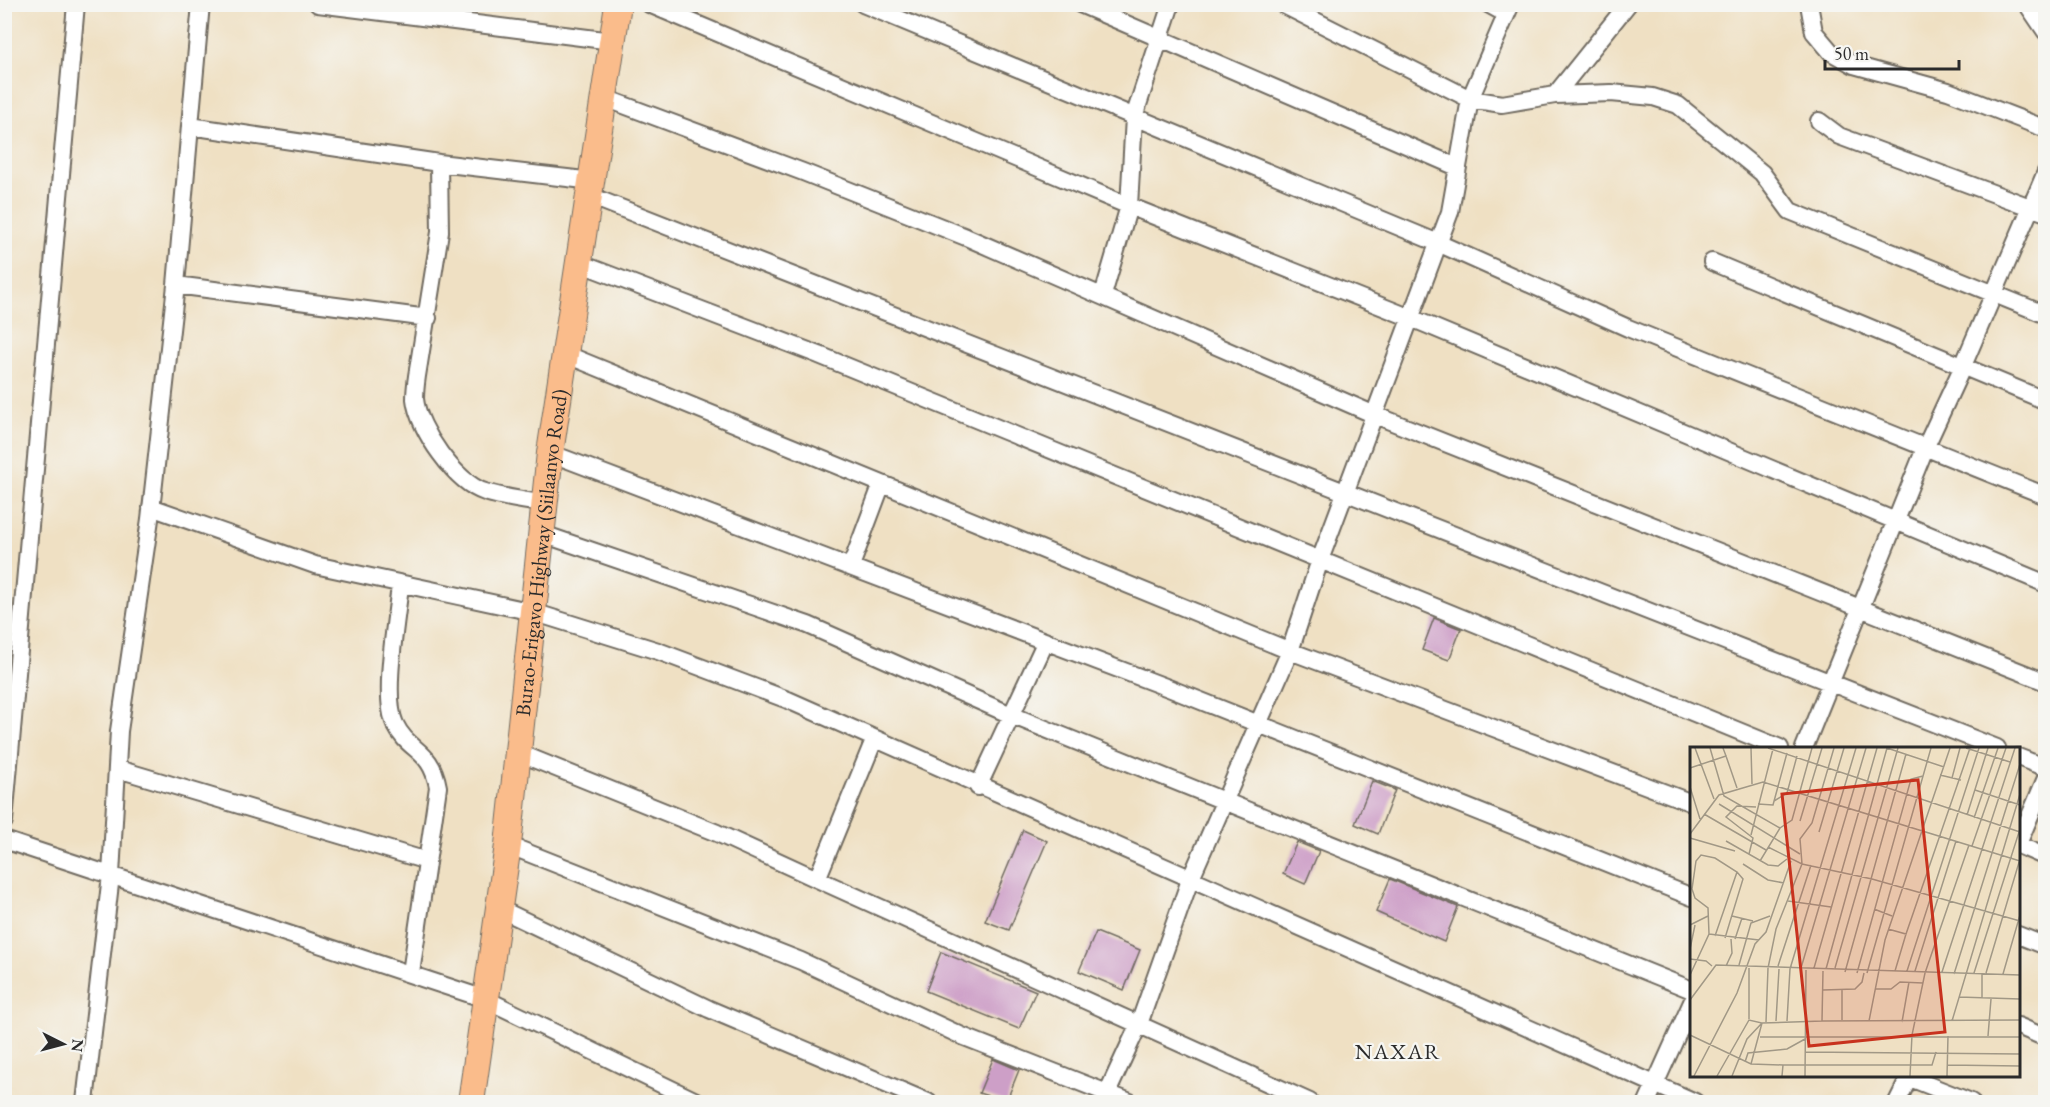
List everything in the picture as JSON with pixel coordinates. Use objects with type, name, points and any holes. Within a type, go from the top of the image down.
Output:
[{"type":"highway","name":"Burao-Erigavo Highway (Siilaanyo Road)","points":[[471,1102],[508,845],[550,453],[618,4]]},
{"type":"street","points":[[4,821],[76,4]]},
{"type":"street","points":[[85,1102],[111,875],[119,731],[151,507],[176,285],[201,4]]},
{"type":"street","points":[[318,4],[612,41]]},
{"type":"street","points":[[649,4],[1129,206],[1411,318],[2046,584]]},
{"type":"street","points":[[863,4],[1438,243],[1628,328],[2046,496]]},
{"type":"street","points":[[1080,4],[1158,40],[1457,167]]},
{"type":"street","points":[[1102,295],[1129,206],[1134,117],[1171,4]]},
{"type":"street","points":[[1282,4],[1470,99],[1502,104],[1555,95],[1611,93],[1653,97],[1678,105],[1762,173],[1790,211],[2046,315]]},
{"type":"street","points":[[1105,1098],[1139,1024],[1191,880],[1290,651],[1320,560],[1450,212],[1470,99],[1509,9],[1488,4]]},
{"type":"street","points":[[1555,95],[1628,4]]},
{"type":"street","points":[[1809,4],[1814,32],[1831,52],[1854,65],[1948,91],[2046,129]]},
{"type":"street","points":[[2027,4],[2037,23],[2046,32]]},
{"type":"street","points":[[605,98],[803,172],[1102,295],[1375,415],[2046,682]]},
{"type":"street","points":[[1819,121],[1839,136],[2038,211]]},
{"type":"street","points":[[190,126],[591,188],[1345,494],[1994,747]]},
{"type":"street","points":[[439,163],[440,231],[415,399],[420,420],[437,449],[457,471],[483,492],[544,504]]},
{"type":"street","points":[[1804,747],[1926,446],[1994,295],[2038,211],[2046,172]]},
{"type":"street","points":[[1712,262],[1962,368],[2046,401]]},
{"type":"street","points":[[579,263],[819,355],[1778,747]]},
{"type":"street","points":[[176,285],[428,318]]},
{"type":"street","points":[[565,354],[881,486],[1290,651],[1690,802]]},
{"type":"street","points":[[550,453],[851,566],[1259,724],[1690,896]]},
{"type":"street","points":[[851,566],[881,486]]},
{"type":"street","points":[[151,507],[315,566],[533,612],[658,651],[788,700],[978,787],[1352,948],[1695,1102]]},
{"type":"street","points":[[540,533],[808,625],[1011,715],[1690,989]]},
{"type":"street","points":[[400,585],[389,707],[402,736],[424,755],[435,769],[438,787],[411,973]]},
{"type":"street","points":[[978,787],[1045,643]]},
{"type":"street","points":[[817,879],[874,740]]},
{"type":"street","points":[[519,753],[717,833],[1310,1102]]},
{"type":"street","points":[[2020,757],[2046,768]]},
{"type":"street","points":[[118,769],[427,861]]},
{"type":"street","points":[[2020,843],[2046,778]]},
{"type":"street","points":[[4,840],[485,999],[698,1102]]},
{"type":"street","points":[[508,845],[801,962],[962,1036],[1105,1098],[1130,1102]]},
{"type":"street","points":[[2020,845],[2046,856]]},
{"type":"street","points":[[498,908],[709,1009],[928,1102]]},
{"type":"street","points":[[2020,935],[2046,946]]},
{"type":"street","points":[[1647,1102],[1690,1007]]},
{"type":"street","points":[[2020,1026],[2046,1038]]},
{"type":"street","points":[[1898,1102],[1908,1077]]},
{"type":"street","points":[[1910,1077],[1971,1102]]},
{"type":"building","points":[[1434,618],[1461,629],[1449,660],[1422,650]]},
{"type":"building","points":[[1372,781],[1395,790],[1378,834],[1355,824]]},
{"type":"building","points":[[1023,830],[1047,841],[1009,930],[985,921]]},
{"type":"building","points":[[1297,842],[1319,851],[1305,884],[1283,874]]},
{"type":"building","points":[[1390,879],[1458,907],[1444,942],[1376,912]]},
{"type":"building","points":[[1096,932],[1140,950],[1124,990],[1079,971]]},
{"type":"building","points":[[941,952],[1036,991],[1019,1029],[926,991]]},
{"type":"building","points":[[993,1059],[1019,1070],[1006,1102],[979,1093]]},
{"type":"district","name":"NAXAR","points":[[1398,1051]]}]
